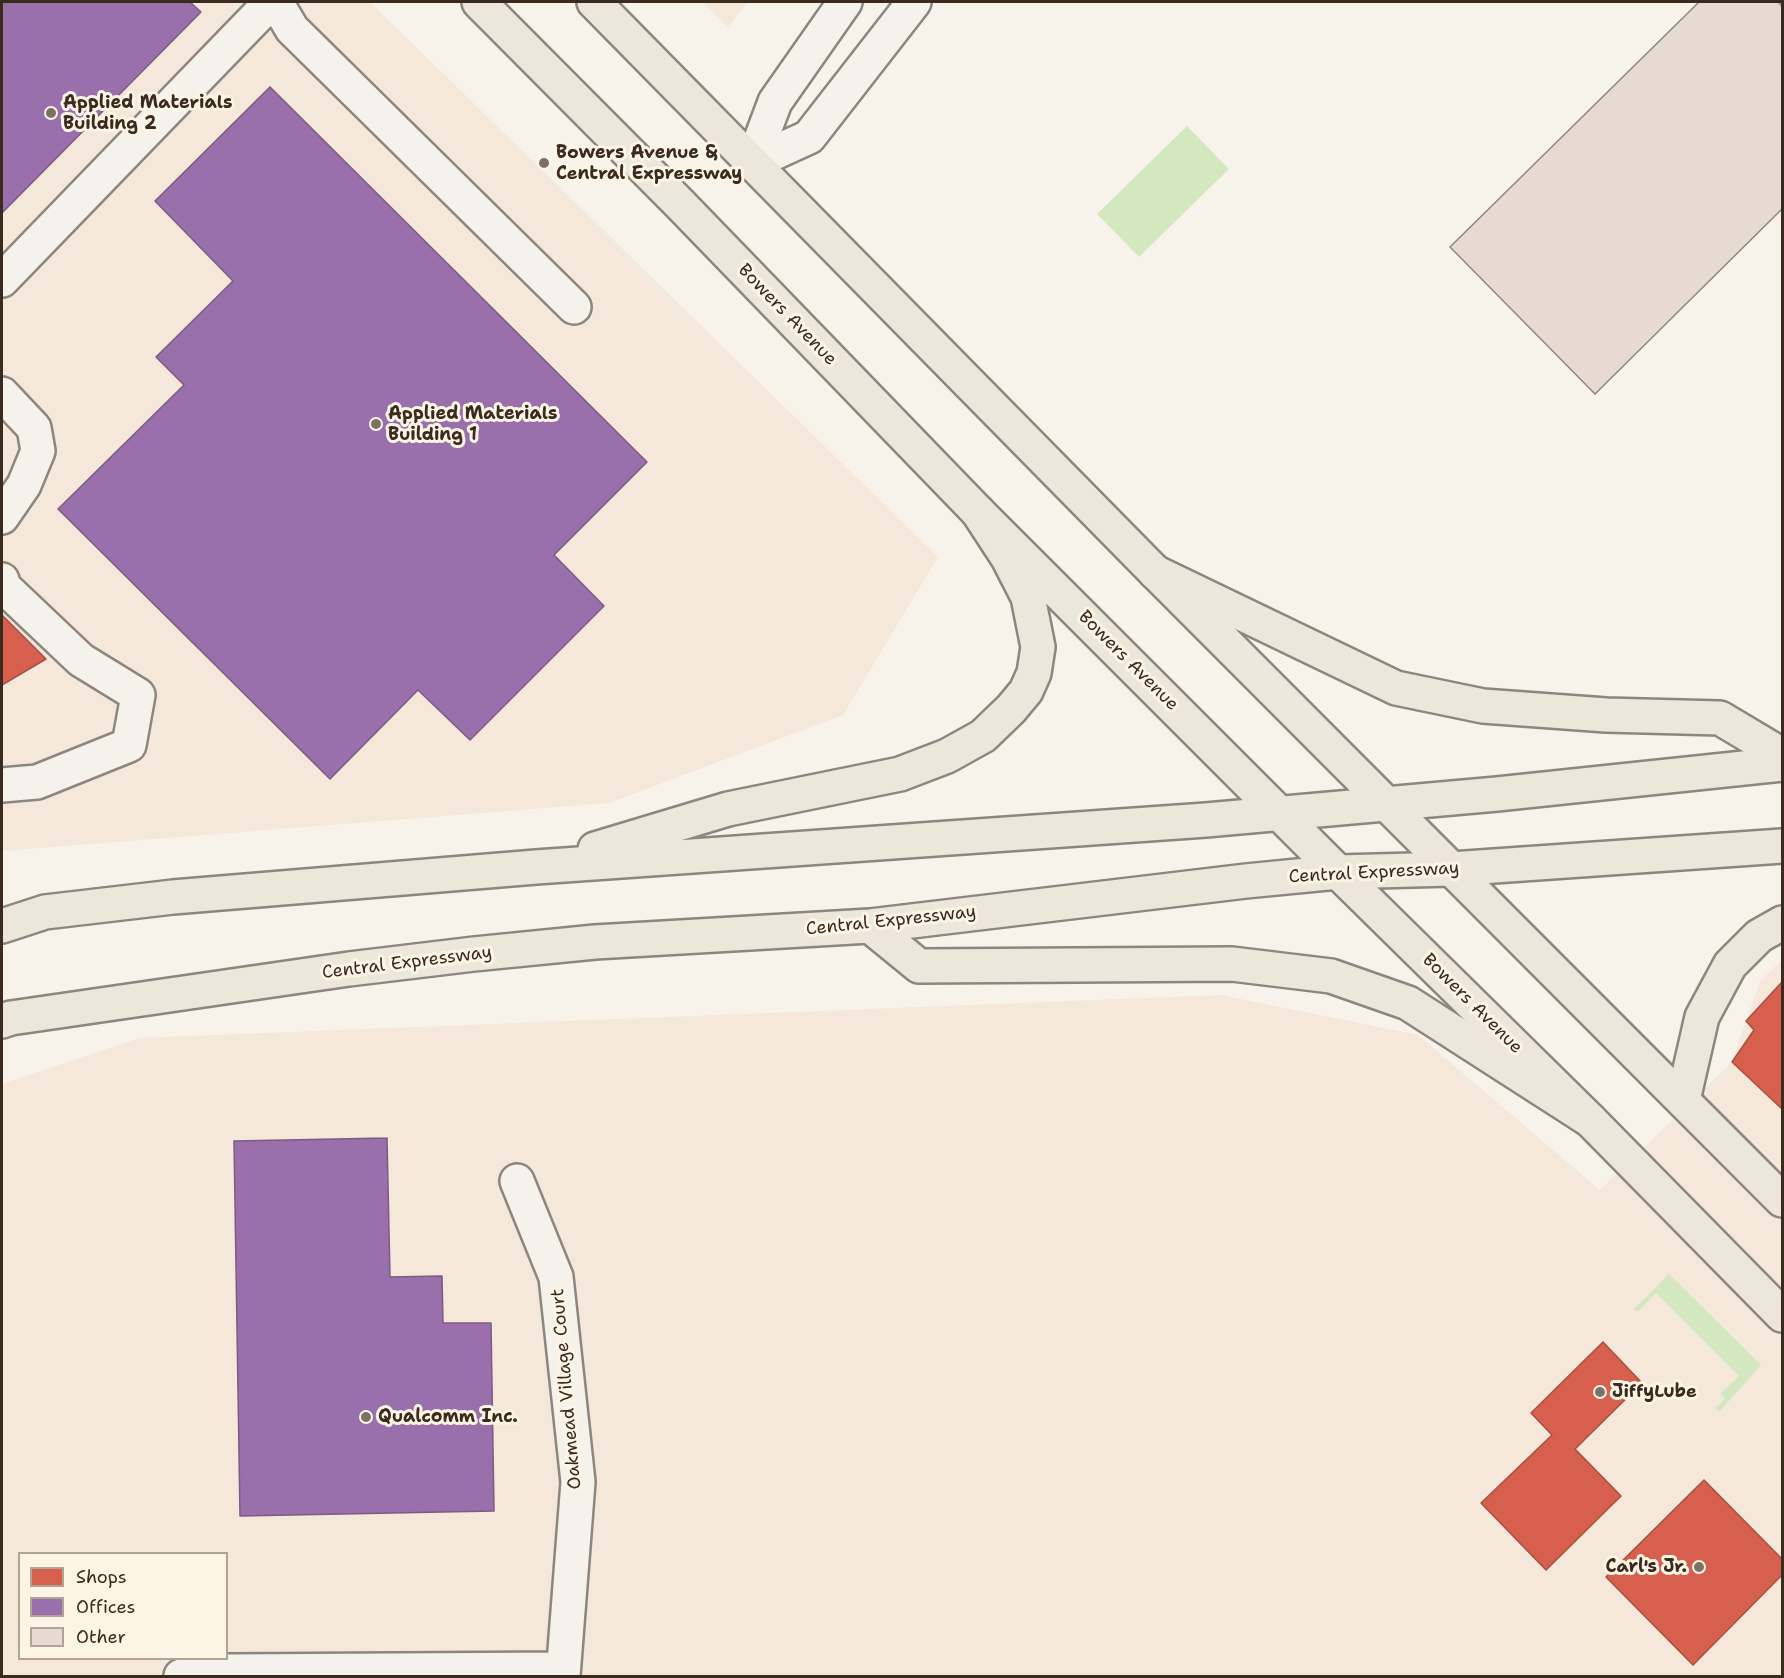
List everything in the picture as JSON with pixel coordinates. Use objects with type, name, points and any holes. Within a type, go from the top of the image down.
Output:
[{"type":"main road","name":"Bowers Avenue","points":[[479,2],[687,212],[978,512],[1590,1120],[1782,1315]]},
{"type":"main road","points":[[594,2],[1155,572],[1782,1200]]},
{"type":"main road","points":[[537,867],[728,809],[900,774],[947,756],[983,736],[1026,691],[1034,673],[1038,647],[1028,597],[1008,558],[978,512]]},
{"type":"main road","points":[[1155,572],[1395,688],[1483,706],[1720,718],[1782,755]]},
{"type":"main road","points":[[2,926],[45,912],[173,897],[537,867],[1280,814],[1782,764]]},
{"type":"main road","name":"Central Expressway","points":[[2,1021],[337,971],[595,942],[870,926],[1338,872],[1451,869],[1782,846]]},
{"type":"main road","points":[[1683,1100],[1702,1017],[1730,965],[1759,936],[1782,923]]},
{"type":"main road","points":[[870,926],[919,966],[1232,964],[1331,976],[1408,1003],[1590,1120]]},
{"type":"street","points":[[2,280],[271,2]]},
{"type":"street","points":[[276,2],[292,29],[574,307]]},
{"type":"street","points":[[752,163],[775,102],[845,2]]},
{"type":"street","points":[[752,163],[810,137],[914,2]]},
{"type":"street","points":[[2,394],[34,428],[38,451],[24,485],[2,517]]},
{"type":"street","points":[[2,580],[4,587],[81,660],[138,696],[129,745],[37,782],[2,785]]},
{"type":"street","name":"Oakmead Village Court","points":[[517,1181],[556,1277],[578,1482],[563,1673]]},
{"type":"street","points":[[181,1677],[230,1671],[563,1673]]},
{"type":"shaded area","points":[[2,2],[370,2],[938,557],[843,715],[609,803],[2,851]]},
{"type":"shaded area","points":[[702,2],[748,2],[728,27]]},
{"type":"shaded area","points":[[1782,960],[1782,1676],[2,1676],[2,1084],[140,1038],[1221,995],[1418,1035],[1600,1190],[1732,1062],[1760,981]]},
{"type":"green space","points":[[1187,126],[1229,169],[1139,257],[1097,214]]},
{"type":"green space","points":[[1669,1274],[1761,1365],[1719,1412],[1715,1408],[1725,1399],[1720,1394],[1739,1376],[1656,1293],[1640,1310],[1635,1311],[1634,1309]]},
{"type":"building: Shops","points":[[2,615],[46,659],[2,685]]},
{"type":"building: Shops","points":[[1781,983],[1782,1109],[1732,1062],[1754,1030],[1746,1021]]},
{"type":"building: Shops","points":[[1603,1342],[1642,1383],[1575,1449],[1621,1496],[1546,1570],[1481,1503],[1552,1435],[1531,1413]]},
{"type":"building: Shops","name":"Carl's Jr.","points":[[1704,1480],[1782,1559],[1782,1575],[1693,1665],[1606,1577]]},
{"type":"building: Offices","name":"Applied Materials Building 2","points":[[2,2],[190,2],[201,12],[2,213]]},
{"type":"building: Offices","name":"Applied Materials Building 1","points":[[270,87],[647,462],[554,555],[604,606],[470,740],[418,690],[330,779],[58,509],[184,385],[156,357],[233,281],[155,201]]},
{"type":"building: Offices","name":"Qualcomm Inc.","points":[[387,1138],[390,1277],[442,1276],[443,1323],[491,1323],[494,1511],[240,1516],[234,1141]]},
{"type":"building: Other","points":[[1699,2],[1778,2],[1782,6],[1782,209],[1595,394],[1450,247]]},
{"type":"place","name":"Applied Materials Building 2","points":[[51,113]]},
{"type":"place","name":"Bowers Avenue & Central Expressway","points":[[544,163]]},
{"type":"place","name":"Applied Materials Building 1","points":[[376,424]]},
{"type":"place","name":"JiffyLube","points":[[1600,1392]]},
{"type":"place","name":"Qualcomm Inc.","points":[[366,1417]]},
{"type":"place","name":"Carl's Jr.","points":[[1699,1567]]}]
